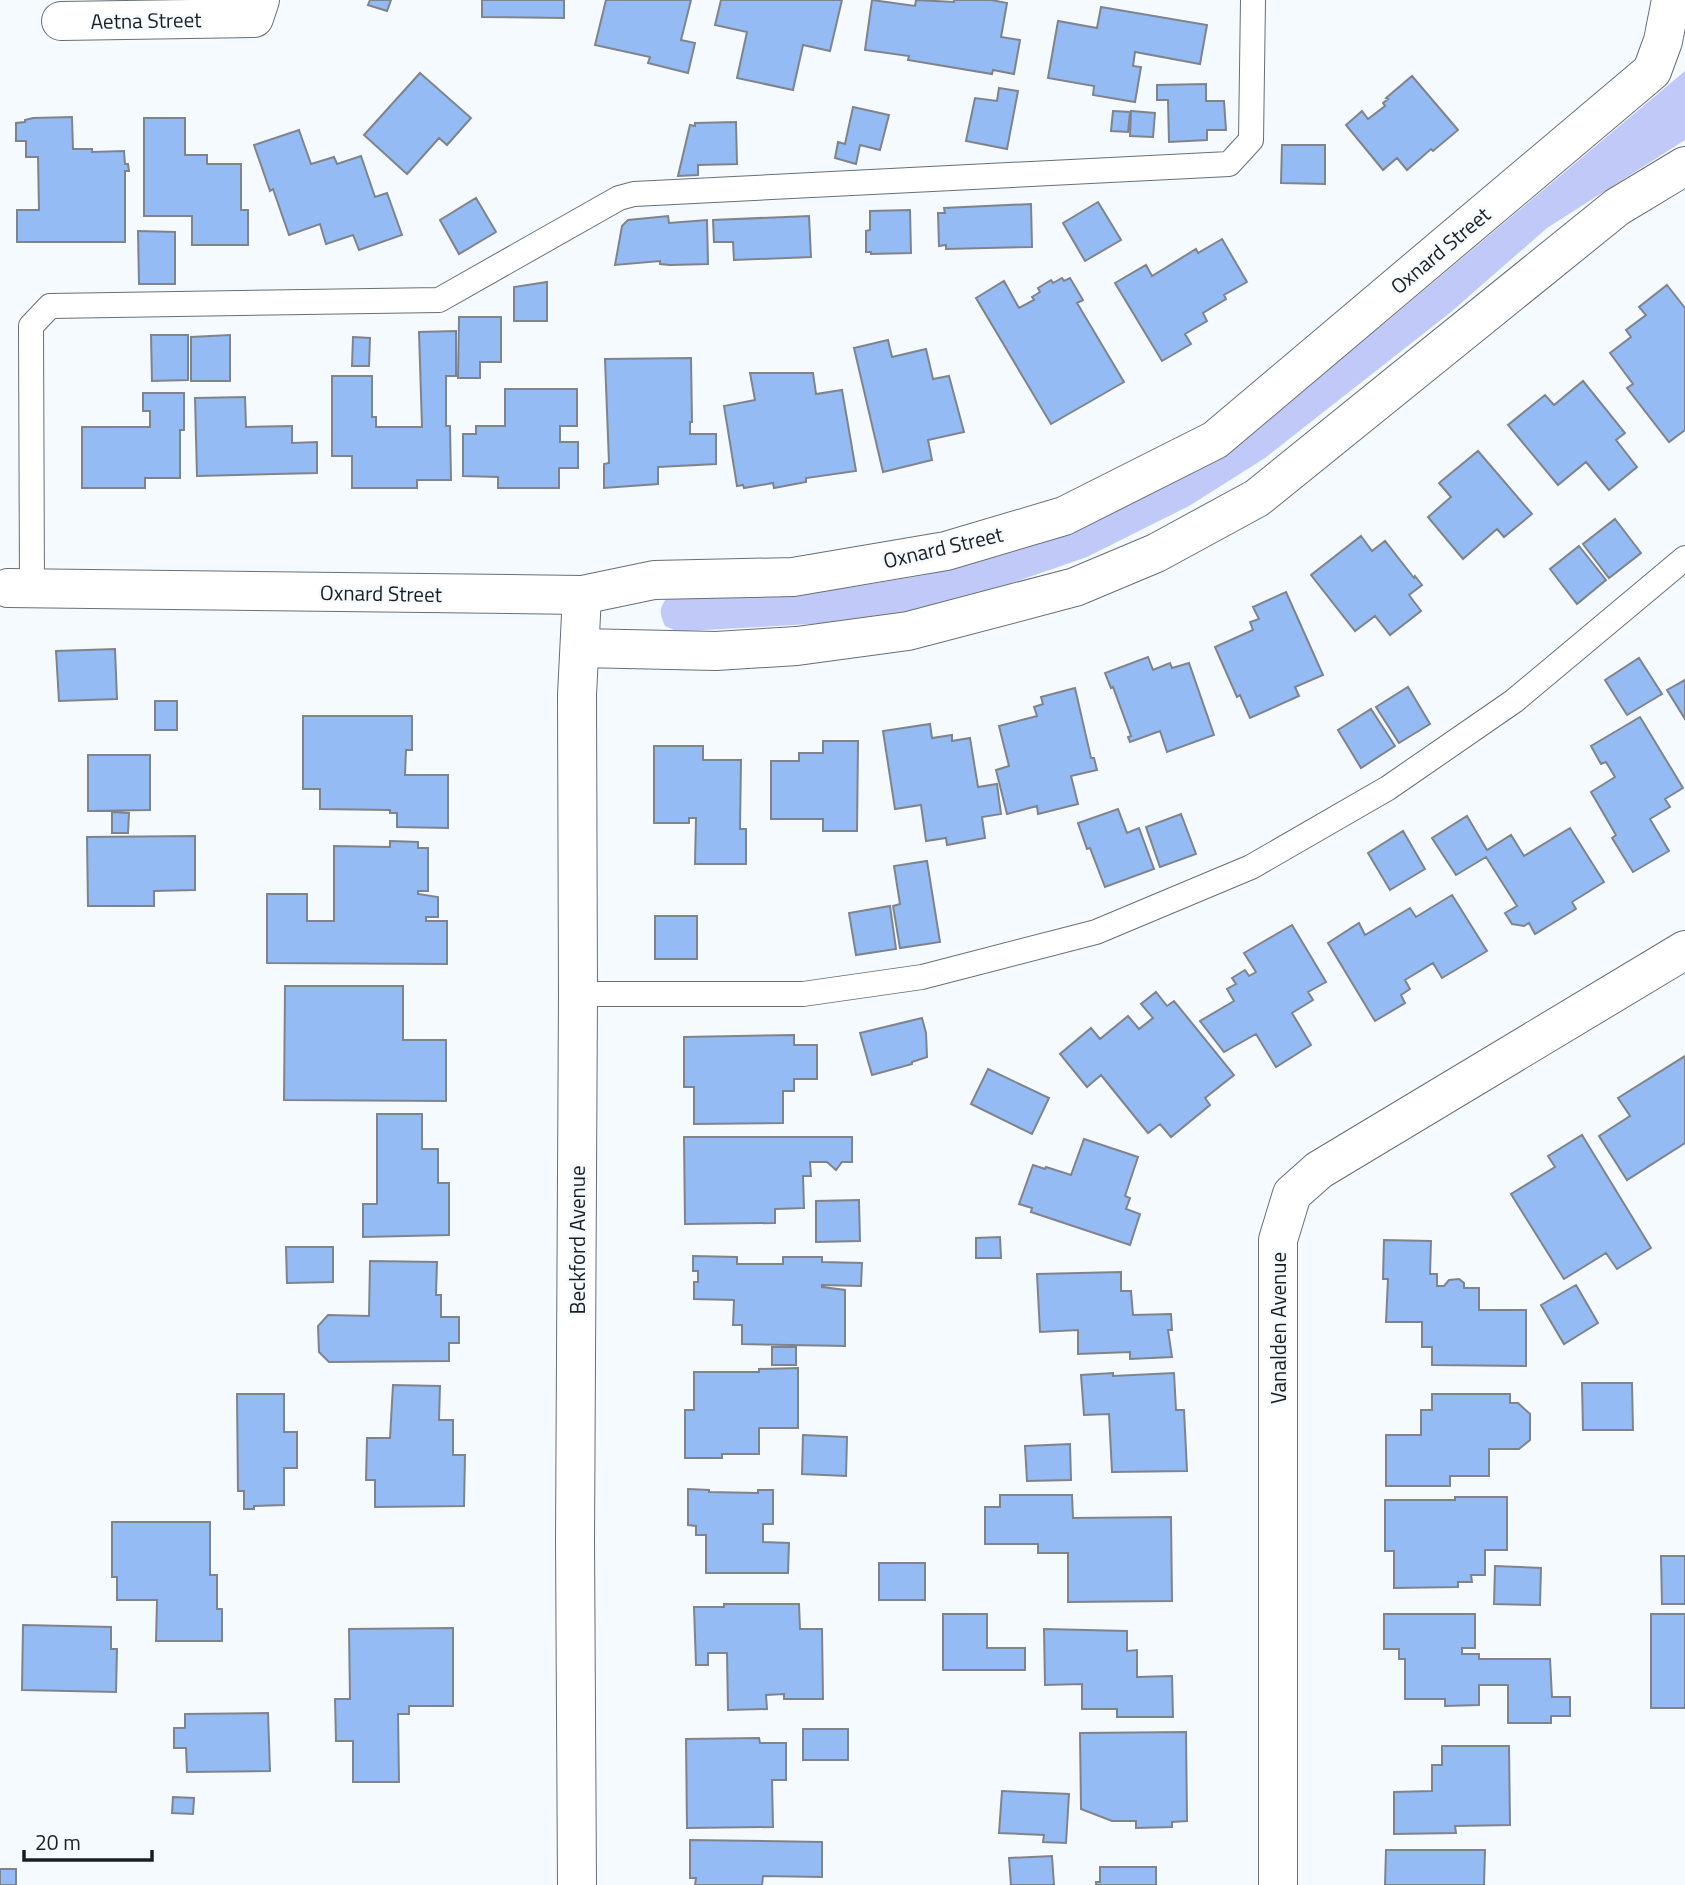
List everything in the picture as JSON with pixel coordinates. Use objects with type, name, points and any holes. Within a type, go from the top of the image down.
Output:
[{"type":"street","name":"Aetna Street","points":[[61,21],[254,18],[260,0]]},
{"type":"street","name":"Oxnard Street","points":[[20,589],[582,595],[654,580],[793,577],[946,551],[1064,516],[1215,440],[1652,71],[1663,41],[1671,0]]},
{"type":"street","points":[[580,648],[716,651],[797,646],[908,631],[1075,587],[1156,553],[1257,498],[1617,207],[1685,166]]},
{"type":"street","name":"Beckford Avenue","points":[[578,1885],[575,1526],[577,695],[582,595]]},
{"type":"street","name":"Vanalden Avenue","points":[[1278,1885],[1278,1240],[1292,1194],[1319,1170],[1685,950]]},
{"type":"lane","points":[[20,589],[30,326],[50,306],[439,300],[619,198],[634,194],[1228,164],[1251,140],[1253,0]]},
{"type":"lane","points":[[578,994],[803,994],[922,977],[1096,932],[1251,867],[1388,788],[1514,701],[1685,558]]},
{"type":"shaded area","points":[[1685,71],[1685,140],[1547,228],[1451,312],[1265,458],[1189,506],[1087,557],[986,592],[894,617],[686,631],[665,626],[661,612],[667,598],[766,595],[853,587],[925,575],[1040,539],[1223,451],[1386,322]]},
{"type":"building","points":[[370,0],[391,0],[387,11],[368,5]]},
{"type":"building","points":[[482,0],[564,0],[564,18],[482,17]]},
{"type":"building","points":[[606,0],[691,0],[681,40],[695,43],[688,73],[648,63],[650,57],[595,45]]},
{"type":"building","points":[[721,0],[842,0],[830,51],[803,45],[793,90],[737,78],[747,32],[715,25]]},
{"type":"building","points":[[872,0],[915,6],[916,0],[991,0],[1007,3],[1001,37],[1020,40],[1014,74],[993,70],[992,74],[908,60],[909,56],[865,50]]},
{"type":"building","points":[[1101,7],[1207,25],[1200,64],[1135,52],[1133,66],[1141,67],[1135,102],[1093,95],[1094,86],[1048,78],[1058,21],[1097,28]]},
{"type":"building","points":[[420,73],[471,118],[447,145],[439,138],[407,174],[364,135]]},
{"type":"building","points":[[1412,76],[1458,130],[1407,170],[1397,158],[1383,170],[1346,125],[1362,111],[1368,119],[1385,106],[1383,103],[1388,99],[1386,98]]},
{"type":"building","points":[[1206,84],[1206,101],[1224,101],[1226,130],[1207,130],[1207,140],[1169,142],[1168,100],[1157,100],[1157,85]]},
{"type":"building","points":[[999,88],[1018,91],[1007,149],[966,141],[975,98],[997,101]]},
{"type":"building","points":[[853,107],[889,115],[880,150],[860,145],[856,164],[835,158],[838,142],[845,144]]},
{"type":"building","points":[[1113,111],[1130,112],[1128,132],[1111,131]]},
{"type":"building","points":[[1131,111],[1155,113],[1153,137],[1130,136]]},
{"type":"building","points":[[72,117],[73,149],[92,149],[92,152],[124,151],[125,164],[128,164],[129,171],[125,171],[125,242],[17,242],[17,210],[39,210],[38,157],[26,157],[26,141],[16,141],[16,123],[33,118]]},
{"type":"building","points":[[144,118],[185,118],[185,155],[207,155],[207,164],[241,164],[241,210],[248,210],[248,245],[192,245],[192,216],[144,216]]},
{"type":"building","points":[[736,122],[737,164],[698,165],[698,175],[678,176],[690,125]]},
{"type":"building","points":[[299,130],[311,164],[334,157],[337,164],[361,156],[375,197],[387,193],[402,235],[359,250],[353,235],[326,244],[320,224],[289,235],[254,145]]},
{"type":"building","points":[[1282,145],[1325,145],[1325,184],[1281,183]]},
{"type":"building","points":[[476,198],[496,232],[459,254],[440,220]]},
{"type":"building","points":[[1098,202],[1121,240],[1085,261],[1063,223]]},
{"type":"building","points":[[1031,204],[1032,247],[946,249],[946,245],[939,246],[938,213],[945,213],[944,208]]},
{"type":"building","points":[[910,210],[911,253],[866,252],[870,211]]},
{"type":"building","points":[[668,216],[669,223],[707,220],[708,264],[670,265],[660,264],[660,261],[615,265],[622,226],[628,220]]},
{"type":"building","points":[[809,216],[811,257],[734,260],[733,242],[714,242],[713,220]]},
{"type":"building","points":[[138,231],[175,232],[175,284],[139,284]]},
{"type":"building","points":[[1222,239],[1247,282],[1224,295],[1226,299],[1203,313],[1207,321],[1185,334],[1191,344],[1162,361],[1115,283],[1146,265],[1152,276],[1196,249],[1198,253]]},
{"type":"building","points":[[1062,278],[1064,281],[1070,278],[1083,300],[1077,303],[1124,382],[1051,424],[976,298],[1004,281],[1019,308],[1034,300],[1032,297],[1040,292],[1038,288],[1051,280],[1053,283]]},
{"type":"building","points":[[547,282],[547,321],[514,321],[514,287]]},
{"type":"building","points":[[1667,285],[1685,308],[1685,430],[1669,442],[1627,388],[1633,384],[1610,353],[1631,337],[1626,330],[1646,315],[1639,307]]},
{"type":"building","points":[[459,317],[501,317],[501,362],[480,362],[480,378],[458,378]]},
{"type":"building","points":[[456,331],[456,376],[446,376],[446,426],[450,426],[451,480],[417,480],[417,488],[352,488],[352,456],[332,456],[332,376],[372,376],[372,417],[376,417],[376,427],[422,427],[419,332]]},
{"type":"building","points":[[151,335],[188,335],[188,380],[152,381]]},
{"type":"building","points":[[230,335],[230,381],[191,381],[191,337]]},
{"type":"building","points":[[353,337],[370,338],[369,366],[352,366]]},
{"type":"building","points":[[888,340],[892,357],[926,349],[933,379],[949,376],[964,432],[928,440],[932,460],[883,472],[854,348]]},
{"type":"building","points":[[691,358],[690,434],[716,434],[716,464],[658,467],[658,484],[604,488],[604,464],[609,463],[605,359]]},
{"type":"building","points":[[750,373],[813,373],[816,394],[842,390],[856,471],[806,478],[806,482],[774,488],[773,483],[744,488],[743,485],[737,486],[724,406],[755,400]]},
{"type":"building","points":[[1583,381],[1625,433],[1616,440],[1637,467],[1609,490],[1586,462],[1558,485],[1508,425],[1545,395],[1554,405]]},
{"type":"building","points":[[505,389],[577,389],[577,426],[560,426],[560,442],[578,442],[578,468],[559,468],[559,488],[498,488],[498,477],[463,476],[463,434],[476,434],[476,426],[505,426]]},
{"type":"building","points":[[143,393],[184,393],[184,430],[180,430],[180,478],[145,478],[145,488],[82,488],[82,427],[150,427],[150,411],[143,411]]},
{"type":"building","points":[[245,397],[246,427],[292,426],[292,443],[317,442],[317,473],[197,476],[195,398]]},
{"type":"building","points":[[1478,451],[1532,514],[1504,537],[1497,529],[1463,559],[1428,517],[1451,497],[1439,483]]},
{"type":"building","points":[[1615,519],[1641,553],[1609,578],[1583,544]]},
{"type":"building","points":[[1361,536],[1372,551],[1385,541],[1422,585],[1409,595],[1421,611],[1390,635],[1375,616],[1355,631],[1311,575]]},
{"type":"building","points":[[1579,546],[1606,580],[1577,604],[1550,569]]},
{"type":"building","points":[[1286,592],[1323,675],[1295,687],[1299,696],[1250,718],[1240,695],[1237,697],[1215,647],[1253,630],[1250,622],[1259,619],[1253,607]]},
{"type":"building","points":[[115,649],[117,699],[59,701],[56,651]]},
{"type":"building","points":[[1148,657],[1153,670],[1170,663],[1172,668],[1189,663],[1214,735],[1167,752],[1160,731],[1130,742],[1128,737],[1131,736],[1105,673]]},
{"type":"building","points":[[1639,658],[1662,694],[1627,715],[1605,680]]},
{"type":"building","points":[[1685,680],[1685,719],[1667,690]]},
{"type":"building","points":[[1408,687],[1430,724],[1399,743],[1376,707]]},
{"type":"building","points":[[1075,688],[1091,758],[1094,758],[1097,770],[1071,776],[1078,804],[1038,814],[1037,806],[1007,814],[996,770],[1009,766],[999,726],[1037,716],[1034,707],[1043,704],[1041,697]]},
{"type":"building","points":[[155,701],[177,701],[177,730],[155,730]]},
{"type":"building","points":[[1371,709],[1395,746],[1361,768],[1338,730]]},
{"type":"building","points":[[303,716],[412,716],[412,750],[406,750],[405,775],[448,775],[448,828],[397,827],[397,813],[390,813],[390,810],[320,809],[320,789],[303,789]]},
{"type":"building","points":[[1640,717],[1683,788],[1665,799],[1670,807],[1650,819],[1669,851],[1633,872],[1612,838],[1616,835],[1591,792],[1615,777],[1606,762],[1601,764],[1591,746]]},
{"type":"building","points":[[930,724],[932,738],[952,735],[952,741],[970,738],[978,787],[997,784],[1001,814],[982,817],[985,838],[947,845],[946,838],[926,841],[921,805],[895,809],[883,731]]},
{"type":"building","points":[[823,741],[858,741],[857,831],[823,831],[823,819],[771,819],[771,761],[799,761],[799,753],[823,753]]},
{"type":"building","points":[[654,746],[703,746],[703,760],[741,760],[740,829],[746,829],[746,864],[695,864],[696,818],[689,818],[689,823],[654,823]]},
{"type":"building","points":[[88,755],[150,755],[150,810],[88,811]]},
{"type":"building","points":[[1118,809],[1127,833],[1139,828],[1154,869],[1105,887],[1078,823]]},
{"type":"building","points":[[112,812],[129,813],[128,833],[112,833]]},
{"type":"building","points":[[1181,814],[1196,854],[1160,867],[1146,827]]},
{"type":"building","points":[[1467,816],[1487,850],[1511,835],[1524,856],[1570,828],[1604,882],[1572,902],[1576,909],[1535,934],[1529,923],[1524,926],[1512,924],[1505,913],[1517,906],[1486,857],[1456,875],[1432,838]]},
{"type":"building","points":[[1403,831],[1425,869],[1390,890],[1368,853]]},
{"type":"building","points":[[195,836],[195,890],[154,891],[154,906],[88,906],[87,837]]},
{"type":"building","points":[[390,841],[418,842],[418,848],[428,848],[428,891],[418,891],[418,894],[438,897],[438,917],[426,917],[426,921],[447,921],[447,964],[267,963],[267,894],[307,894],[307,921],[334,921],[334,846],[390,847]]},
{"type":"building","points":[[927,861],[940,942],[900,948],[893,906],[900,904],[894,866]]},
{"type":"building","points":[[1452,895],[1487,951],[1442,978],[1433,963],[1405,980],[1410,989],[1401,995],[1405,1003],[1375,1021],[1328,943],[1359,923],[1365,935],[1410,908],[1416,917]]},
{"type":"building","points":[[890,906],[896,949],[856,955],[849,913]]},
{"type":"building","points":[[655,916],[697,916],[697,959],[655,959]]},
{"type":"building","points":[[1292,925],[1326,982],[1308,992],[1313,1000],[1292,1013],[1311,1045],[1276,1067],[1256,1034],[1224,1052],[1200,1021],[1234,1001],[1227,989],[1236,984],[1232,978],[1245,970],[1249,976],[1256,972],[1244,953]]},
{"type":"building","points":[[285,986],[403,986],[403,1040],[446,1040],[446,1101],[284,1100]]},
{"type":"building","points":[[1156,992],[1167,1006],[1174,1001],[1234,1075],[1205,1098],[1210,1105],[1171,1137],[1160,1124],[1148,1133],[1101,1075],[1087,1087],[1060,1054],[1091,1028],[1100,1039],[1128,1016],[1139,1029],[1153,1018],[1141,1004]]},
{"type":"building","points":[[922,1018],[927,1057],[872,1075],[860,1033]]},
{"type":"building","points":[[794,1035],[794,1045],[817,1045],[817,1079],[794,1079],[794,1091],[783,1091],[783,1123],[694,1124],[694,1087],[684,1087],[684,1037]]},
{"type":"building","points":[[1685,1056],[1685,1143],[1627,1180],[1599,1136],[1630,1116],[1618,1098]]},
{"type":"building","points":[[988,1069],[1049,1098],[1032,1134],[971,1104]]},
{"type":"building","points":[[377,1114],[422,1114],[422,1149],[438,1149],[438,1183],[449,1183],[449,1235],[363,1237],[363,1204],[377,1204]]},
{"type":"building","points":[[1582,1135],[1651,1248],[1617,1269],[1606,1253],[1564,1279],[1511,1194],[1555,1167],[1548,1156]]},
{"type":"building","points":[[684,1137],[852,1137],[852,1162],[842,1162],[836,1170],[827,1162],[810,1162],[811,1176],[803,1176],[804,1208],[775,1209],[775,1223],[685,1224]]},
{"type":"building","points":[[1084,1139],[1138,1157],[1125,1196],[1130,1198],[1126,1209],[1140,1214],[1130,1245],[1031,1212],[1032,1208],[1019,1204],[1033,1165],[1071,1175]]},
{"type":"building","points":[[859,1200],[860,1241],[816,1242],[816,1201]]},
{"type":"building","points":[[1000,1237],[1001,1258],[976,1258],[976,1238]]},
{"type":"building","points":[[1384,1240],[1431,1241],[1430,1274],[1437,1274],[1437,1286],[1444,1286],[1449,1280],[1459,1279],[1464,1283],[1464,1288],[1479,1288],[1479,1310],[1526,1310],[1526,1366],[1432,1365],[1432,1347],[1422,1347],[1422,1322],[1386,1322],[1388,1279],[1383,1279]]},
{"type":"building","points":[[286,1247],[333,1247],[333,1282],[287,1283]]},
{"type":"building","points":[[693,1256],[737,1257],[737,1264],[783,1264],[783,1257],[822,1257],[822,1262],[862,1263],[861,1286],[822,1285],[845,1290],[845,1346],[742,1344],[742,1325],[733,1325],[734,1300],[694,1299],[694,1282],[698,1282],[698,1271],[693,1271]]},
{"type":"building","points":[[370,1261],[437,1262],[436,1295],[441,1295],[441,1317],[459,1317],[459,1343],[449,1343],[449,1361],[329,1362],[319,1352],[318,1326],[328,1315],[369,1316]]},
{"type":"building","points":[[1121,1272],[1121,1291],[1131,1291],[1133,1315],[1171,1314],[1172,1330],[1168,1330],[1172,1357],[1130,1359],[1130,1352],[1078,1354],[1078,1330],[1040,1332],[1037,1274]]},
{"type":"building","points":[[1576,1285],[1598,1323],[1564,1344],[1541,1305]]},
{"type":"building","points":[[772,1347],[796,1347],[796,1365],[772,1365]]},
{"type":"building","points":[[798,1368],[798,1428],[759,1428],[759,1454],[685,1458],[685,1410],[694,1410],[694,1372],[759,1372],[759,1369]]},
{"type":"building","points":[[1113,1373],[1113,1376],[1174,1373],[1176,1410],[1184,1410],[1187,1471],[1112,1472],[1109,1414],[1084,1415],[1081,1375]]},
{"type":"building","points":[[1582,1383],[1632,1383],[1633,1430],[1583,1430]]},
{"type":"building","points":[[393,1385],[440,1386],[439,1420],[453,1420],[453,1455],[465,1455],[464,1506],[375,1507],[375,1480],[366,1480],[367,1438],[390,1438]]},
{"type":"building","points":[[237,1394],[284,1394],[284,1432],[297,1432],[297,1468],[284,1468],[284,1505],[244,1509],[244,1491],[238,1491]]},
{"type":"building","points":[[1432,1394],[1510,1394],[1510,1403],[1518,1403],[1530,1414],[1530,1440],[1519,1449],[1489,1449],[1489,1476],[1450,1476],[1450,1486],[1386,1486],[1386,1435],[1421,1435],[1421,1410],[1432,1410]]},
{"type":"building","points":[[803,1435],[847,1437],[846,1476],[802,1474]]},
{"type":"building","points":[[1070,1444],[1071,1480],[1027,1481],[1025,1446]]},
{"type":"building","points":[[688,1489],[758,1493],[758,1490],[773,1490],[773,1524],[763,1524],[763,1542],[789,1543],[788,1573],[706,1573],[706,1535],[696,1535],[696,1526],[688,1525]]},
{"type":"building","points":[[1000,1495],[1072,1495],[1073,1518],[1171,1517],[1172,1601],[1068,1602],[1068,1553],[1038,1553],[1038,1544],[985,1544],[985,1507],[1000,1507]]},
{"type":"building","points":[[1455,1497],[1507,1497],[1507,1550],[1485,1550],[1485,1575],[1471,1575],[1472,1582],[1458,1582],[1458,1587],[1394,1588],[1394,1551],[1385,1551],[1385,1500],[1455,1500]]},
{"type":"building","points":[[112,1522],[210,1522],[210,1575],[217,1575],[217,1609],[222,1609],[222,1641],[156,1641],[157,1600],[117,1600],[117,1577],[112,1577]]},
{"type":"building","points":[[1661,1556],[1685,1556],[1685,1604],[1662,1604]]},
{"type":"building","points":[[879,1563],[925,1563],[925,1600],[879,1600]]},
{"type":"building","points":[[1495,1566],[1541,1568],[1540,1605],[1494,1604]]},
{"type":"building","points":[[724,1604],[799,1604],[800,1629],[822,1629],[823,1699],[784,1699],[784,1694],[766,1695],[767,1709],[728,1710],[727,1653],[708,1653],[708,1665],[696,1665],[694,1607],[724,1607]]},
{"type":"building","points":[[943,1614],[987,1614],[987,1648],[1025,1648],[1025,1670],[943,1670]]},
{"type":"building","points":[[1384,1614],[1475,1614],[1475,1648],[1462,1648],[1462,1654],[1479,1654],[1479,1659],[1550,1659],[1552,1697],[1570,1697],[1570,1716],[1551,1716],[1551,1723],[1508,1723],[1508,1685],[1479,1685],[1479,1705],[1445,1706],[1445,1699],[1405,1699],[1405,1659],[1399,1659],[1399,1649],[1384,1649]]},
{"type":"building","points":[[1651,1614],[1685,1614],[1685,1708],[1651,1708]]},
{"type":"building","points":[[23,1625],[111,1627],[111,1649],[117,1649],[116,1692],[22,1690]]},
{"type":"building","points":[[453,1628],[453,1706],[409,1706],[409,1714],[398,1714],[399,1782],[353,1782],[353,1741],[336,1741],[335,1699],[350,1699],[349,1629]]},
{"type":"building","points":[[1044,1629],[1127,1631],[1127,1651],[1137,1650],[1137,1677],[1172,1676],[1173,1717],[1117,1717],[1117,1709],[1082,1709],[1082,1684],[1045,1685]]},
{"type":"building","points":[[268,1713],[270,1771],[187,1772],[186,1748],[174,1748],[174,1728],[185,1728],[185,1714]]},
{"type":"building","points":[[803,1729],[848,1729],[848,1760],[803,1760]]},
{"type":"building","points":[[1186,1732],[1187,1821],[1172,1822],[1172,1827],[1136,1828],[1136,1821],[1112,1821],[1081,1809],[1080,1733]]},
{"type":"building","points":[[759,1738],[760,1743],[786,1743],[786,1780],[772,1780],[773,1827],[687,1828],[686,1739]]},
{"type":"building","points":[[1442,1746],[1509,1746],[1510,1825],[1455,1826],[1456,1833],[1394,1834],[1394,1792],[1432,1791],[1432,1765],[1442,1765]]},
{"type":"building","points":[[1002,1791],[1069,1794],[1066,1843],[1043,1842],[1044,1835],[999,1833]]},
{"type":"building","points":[[173,1797],[194,1798],[193,1814],[172,1813]]},
{"type":"building","points":[[690,1840],[822,1842],[822,1877],[763,1876],[762,1885],[695,1885],[696,1878],[690,1878]]},
{"type":"building","points":[[1386,1850],[1485,1850],[1484,1885],[1385,1885]]},
{"type":"building","points":[[1052,1856],[1054,1885],[1011,1885],[1009,1858]]},
{"type":"building","points":[[1100,1867],[1156,1867],[1156,1885],[1096,1885],[1096,1882],[1100,1882]]},
{"type":"building","points":[[0,1869],[16,1869],[16,1885],[0,1885]]}]
